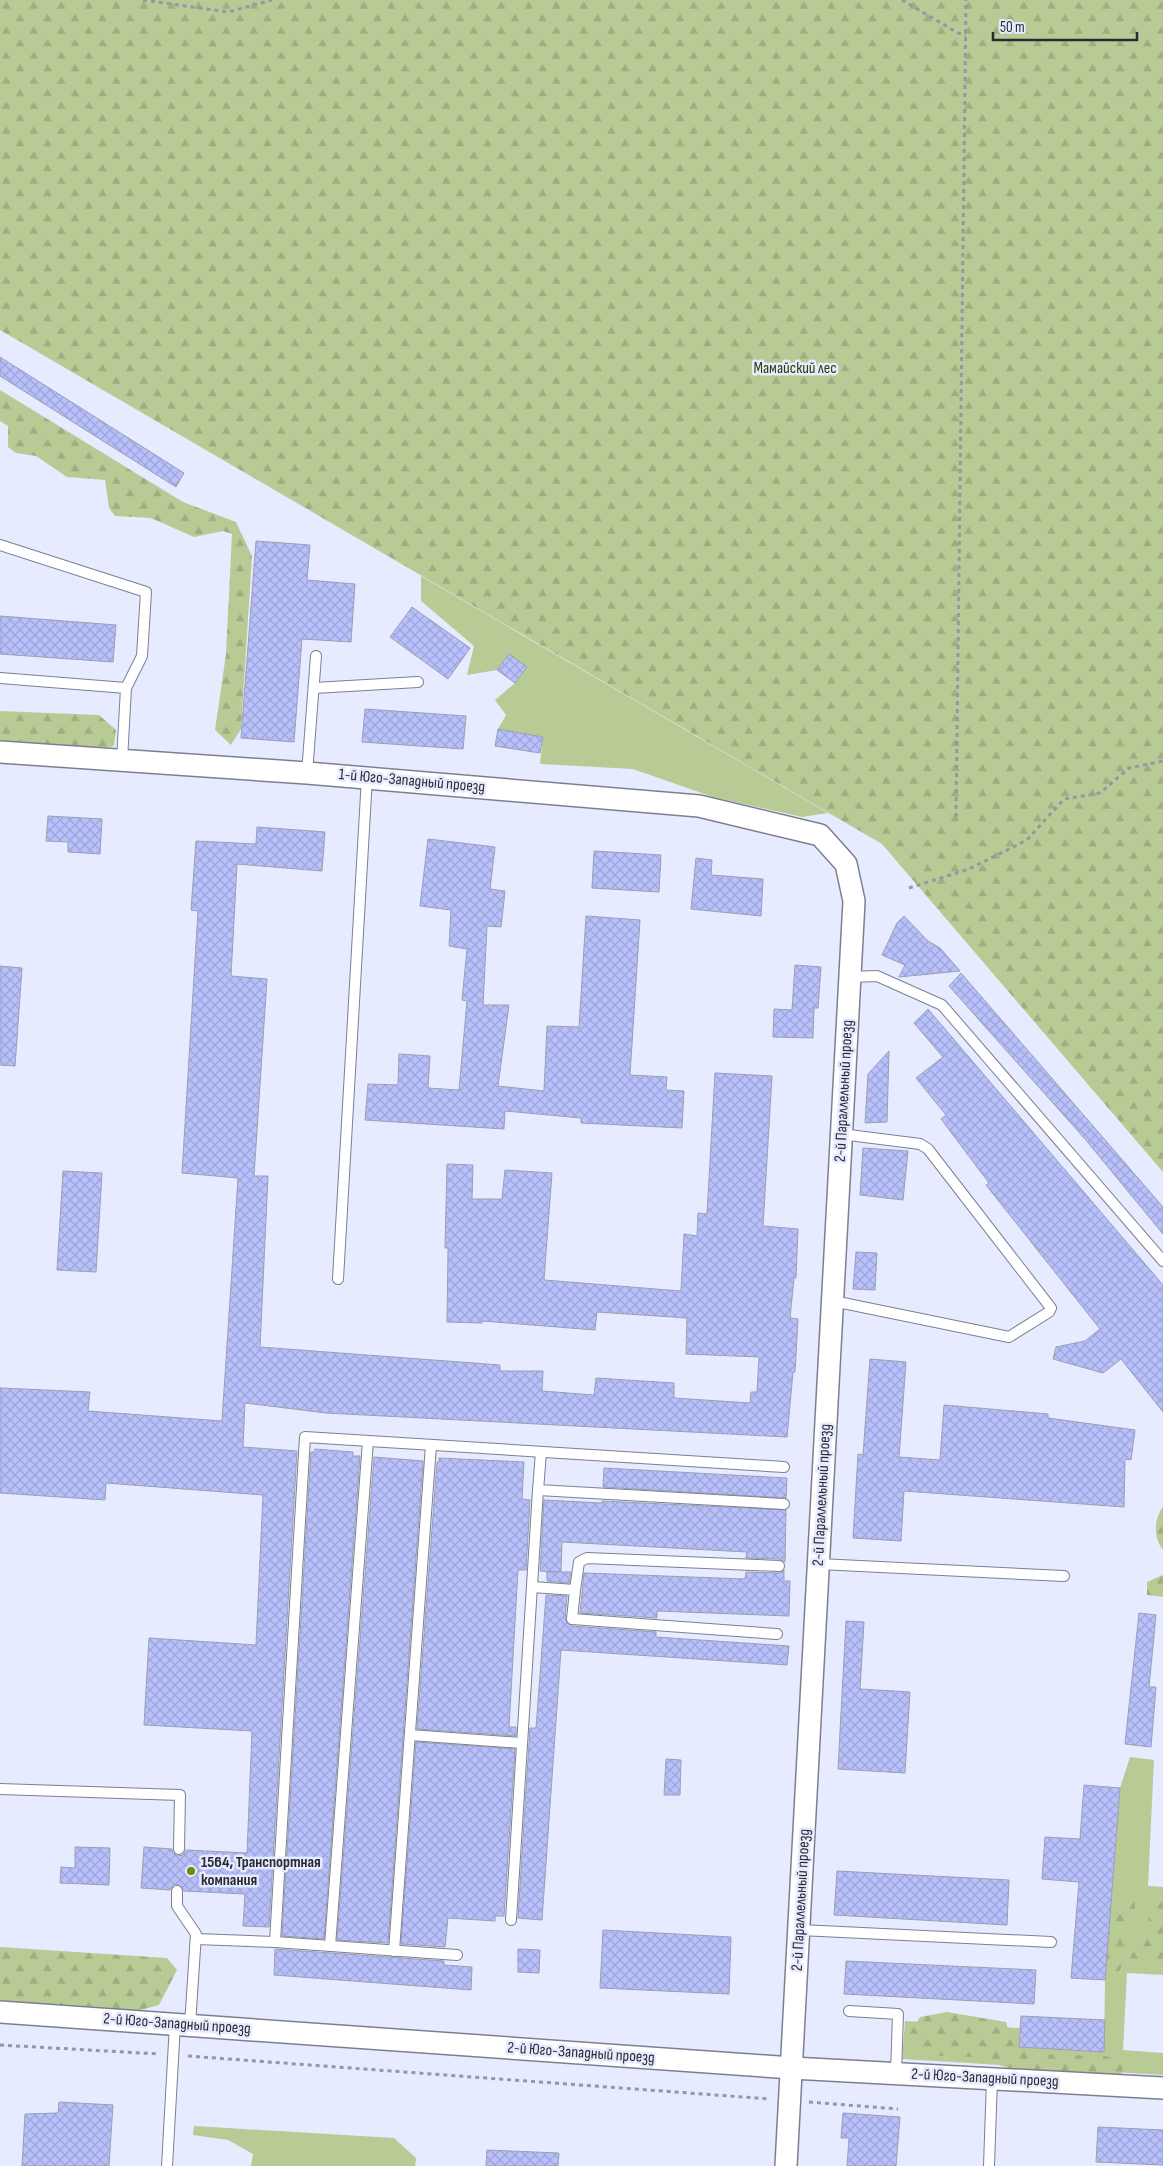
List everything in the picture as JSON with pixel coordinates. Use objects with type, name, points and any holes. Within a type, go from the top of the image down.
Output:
[{"type":"street","name":"1-й Юго-Западный проезд","points":[[0,752],[307,773],[699,806],[820,835]]},
{"type":"street","name":"2-й Параллельный проезд","points":[[786,2166],[854,901],[846,864],[820,835]]},
{"type":"street","name":"2-й Юго-Западный проезд","points":[[0,2012],[792,2068],[1163,2088]]},
{"type":"lane","points":[[0,545],[146,592],[142,656],[126,688],[122,760]]},
{"type":"lane","points":[[307,773],[316,656]]},
{"type":"lane","points":[[0,678],[126,688]]},
{"type":"lane","points":[[314,688],[418,682]]},
{"type":"lane","points":[[338,1279],[367,778]]},
{"type":"lane","points":[[850,977],[877,976],[942,1005],[1163,1261]]},
{"type":"lane","points":[[833,1301],[1009,1337],[1050,1312],[1051,1308],[928,1149],[920,1144],[842,1134]]},
{"type":"lane","points":[[275,1942],[305,1437],[784,1466]]},
{"type":"lane","points":[[330,1946],[368,1441]]},
{"type":"lane","points":[[394,1951],[431,1444]]},
{"type":"lane","points":[[511,1920],[541,1452]]},
{"type":"lane","points":[[538,1490],[784,1504]]},
{"type":"lane","points":[[777,1634],[572,1619],[579,1562],[587,1558],[779,1566]]},
{"type":"lane","points":[[819,1564],[1064,1576]]},
{"type":"lane","points":[[532,1586],[575,1590]]},
{"type":"lane","points":[[410,1735],[522,1743]]},
{"type":"lane","points":[[0,1789],[180,1795],[178,1849]]},
{"type":"lane","points":[[167,2166],[173,2054],[183,2024],[196,1939],[196,1934],[177,1906],[177,1890]]},
{"type":"lane","points":[[800,1930],[1051,1942]]},
{"type":"lane","points":[[196,1939],[275,1942],[457,1955]]},
{"type":"lane","points":[[849,2011],[898,2014],[896,2073]]},
{"type":"lane","points":[[989,2166],[992,2079]]},
{"type":"path","points":[[143,0],[228,12],[272,0]]},
{"type":"path","points":[[902,0],[966,35]]},
{"type":"path","points":[[956,817],[966,0]]},
{"type":"path","points":[[909,888],[969,869],[1027,840],[1064,800],[1100,793],[1129,768],[1163,760]]},
{"type":"path","points":[[0,2045],[173,2054],[898,2109]]},
{"type":"green space","name":"Мамайский лес","points":[[0,0],[1163,0],[1163,1172],[882,844],[0,330]]},
{"type":"green space","points":[[0,390],[183,502],[236,522],[252,556],[241,729],[231,745],[215,730],[226,654],[232,534],[223,531],[194,537],[151,518],[115,516],[109,508],[105,480],[67,477],[36,456],[16,453],[8,447],[8,426],[0,421]]},
{"type":"green space","points":[[421,576],[828,813],[802,817],[713,797],[633,769],[540,764],[543,737],[498,729],[506,715],[495,700],[515,683],[526,667],[509,654],[497,670],[467,675],[474,646],[421,601]]},
{"type":"green space","points":[[0,711],[99,715],[116,730],[114,746],[99,749],[0,743]]},
{"type":"green space","points":[[1163,1507],[1163,1550],[1156,1534],[1156,1522]]},
{"type":"green space","points":[[1163,1575],[1163,1597],[1147,1595],[1147,1582]]},
{"type":"green space","points":[[1130,1757],[1154,1760],[1148,1886],[1163,1887],[1163,1975],[1127,1973],[1123,2050],[1163,2053],[1163,2075],[902,2059],[905,2021],[1020,2028],[1019,2047],[1104,2051],[1105,1980],[1120,1788]]},
{"type":"green space","points":[[1163,1895],[1163,1968],[1158,1970],[1140,1959],[1126,1958],[1120,1970],[1110,1977],[1095,1946],[1104,1908],[1122,1896],[1135,1900],[1135,1918],[1124,1937],[1130,1948],[1147,1940],[1150,1901]]},
{"type":"green space","points":[[0,1947],[167,1958],[177,1970],[159,2005],[137,2011],[0,2002]]},
{"type":"green space","points":[[947,2012],[1006,2022],[1012,2042],[1035,2054],[1105,2056],[1125,2062],[1120,2078],[1026,2073],[972,2057],[920,2055],[909,2046],[908,2036],[920,2017]]},
{"type":"green space","points":[[194,2126],[394,2138],[416,2158],[415,2166],[251,2166],[253,2154],[228,2140],[193,2135]]},
{"type":"building","points":[[0,357],[184,473],[176,487],[0,376]]},
{"type":"building","points":[[256,541],[310,545],[307,580],[355,584],[351,642],[302,639],[294,742],[241,738]]},
{"type":"building","points":[[412,607],[470,648],[448,679],[390,637]]},
{"type":"building","points":[[0,616],[116,625],[113,662],[0,654]]},
{"type":"building","points":[[509,654],[527,667],[515,683],[497,670]]},
{"type":"building","points":[[365,709],[466,716],[463,749],[362,742]]},
{"type":"building","points":[[498,729],[543,737],[540,753],[495,746]]},
{"type":"building","points":[[48,816],[102,819],[100,854],[68,852],[68,842],[46,841]]},
{"type":"building","points":[[257,827],[325,832],[322,871],[237,864],[231,976],[267,979],[254,1176],[268,1176],[260,1347],[500,1365],[500,1371],[543,1371],[542,1391],[594,1395],[596,1378],[674,1383],[674,1398],[750,1403],[751,1392],[757,1392],[759,1357],[686,1354],[687,1318],[597,1312],[595,1330],[482,1321],[482,1323],[447,1322],[448,1248],[445,1248],[447,1164],[473,1165],[472,1199],[502,1199],[505,1170],[552,1173],[544,1280],[681,1291],[684,1234],[697,1236],[698,1213],[707,1214],[715,1073],[772,1076],[763,1226],[798,1229],[796,1278],[794,1278],[790,1318],[798,1319],[795,1372],[793,1372],[787,1437],[326,1413],[245,1403],[243,1447],[297,1451],[269,1927],[243,1926],[245,1894],[184,1891],[177,1884],[173,1885],[170,1890],[141,1888],[144,1847],[172,1849],[173,1853],[178,1856],[183,1855],[186,1850],[247,1853],[252,1731],[144,1725],[149,1638],[256,1645],[263,1495],[106,1483],[105,1500],[0,1493],[0,1388],[90,1392],[88,1411],[222,1421],[238,1178],[182,1173],[198,911],[191,910],[196,841],[256,844]]},
{"type":"building","points":[[428,839],[495,847],[490,889],[505,891],[501,927],[487,926],[483,1005],[509,1005],[498,1086],[544,1091],[547,1026],[579,1027],[586,916],[640,920],[630,1075],[667,1077],[666,1090],[684,1091],[682,1128],[581,1123],[581,1118],[505,1111],[504,1129],[365,1120],[368,1084],[398,1085],[399,1054],[430,1056],[428,1088],[459,1090],[467,1001],[462,1000],[467,949],[449,946],[451,910],[420,906]]},
{"type":"building","points":[[594,851],[661,855],[659,892],[592,888]]},
{"type":"building","points":[[696,858],[712,860],[711,875],[763,879],[761,916],[691,909]]},
{"type":"building","points":[[904,916],[928,941],[940,948],[960,971],[899,977],[905,965],[882,955],[897,923]]},
{"type":"building","points":[[795,965],[821,967],[818,1008],[814,1008],[813,1038],[773,1037],[774,1009],[792,1010]]},
{"type":"building","points":[[0,966],[22,968],[15,1066],[0,1065]]},
{"type":"building","points":[[961,973],[1163,1207],[1163,1234],[1085,1139],[949,986]]},
{"type":"building","points":[[928,1009],[1163,1285],[1163,1412],[1121,1359],[1103,1373],[1053,1359],[1056,1347],[1085,1341],[1100,1329],[986,1185],[989,1183],[941,1119],[946,1115],[916,1078],[943,1057],[914,1023]]},
{"type":"building","points":[[889,1051],[887,1122],[865,1123],[868,1074]]},
{"type":"building","points":[[863,1148],[908,1151],[903,1200],[860,1195]]},
{"type":"building","points":[[63,1171],[102,1173],[96,1272],[57,1270]]},
{"type":"building","points":[[856,1252],[877,1253],[875,1290],[853,1289]]},
{"type":"building","points":[[870,1359],[906,1362],[899,1457],[940,1460],[944,1405],[1048,1414],[1048,1418],[1135,1430],[1131,1460],[1125,1459],[1124,1507],[904,1491],[901,1541],[853,1538],[858,1454],[863,1455]]},
{"type":"building","points":[[315,1449],[353,1452],[353,1456],[360,1456],[324,1939],[282,1936],[311,1452],[314,1452]]},
{"type":"building","points":[[374,1457],[423,1461],[388,1943],[337,1940]]},
{"type":"building","points":[[439,1458],[524,1462],[522,1499],[530,1500],[526,1570],[518,1570],[509,1727],[516,1727],[516,1736],[417,1729],[437,1462],[439,1462]]},
{"type":"building","points":[[604,1468],[787,1478],[786,1498],[603,1487]]},
{"type":"building","points":[[544,1500],[786,1510],[785,1562],[779,1559],[746,1558],[747,1552],[562,1542],[561,1572],[540,1571]]},
{"type":"building","points":[[784,1570],[784,1581],[790,1581],[789,1616],[657,1611],[657,1618],[580,1613],[584,1573],[745,1579],[746,1572],[779,1573]]},
{"type":"building","points":[[547,1572],[571,1572],[569,1583],[547,1581]]},
{"type":"building","points":[[546,1595],[567,1596],[565,1619],[572,1626],[656,1632],[656,1637],[789,1646],[787,1665],[561,1650],[542,1920],[518,1918],[530,1728],[536,1728]]},
{"type":"building","points":[[1139,1613],[1156,1615],[1149,1687],[1156,1687],[1151,1747],[1125,1744]]},
{"type":"building","points":[[846,1621],[864,1622],[860,1689],[910,1692],[905,1773],[838,1769]]},
{"type":"building","points":[[416,1742],[515,1749],[504,1916],[495,1916],[495,1921],[448,1918],[445,1947],[401,1944]]},
{"type":"building","points":[[666,1759],[681,1760],[680,1795],[664,1795]]},
{"type":"building","points":[[1084,1785],[1120,1788],[1105,1980],[1071,1978],[1079,1882],[1042,1879],[1045,1837],[1080,1839]]},
{"type":"building","points":[[75,1847],[110,1848],[109,1885],[60,1883],[61,1867],[75,1868]]},
{"type":"building","points":[[837,1871],[1009,1880],[1007,1925],[834,1915]]},
{"type":"building","points":[[603,1930],[731,1937],[729,1994],[600,1988]]},
{"type":"building","points":[[275,1949],[444,1961],[444,1965],[472,1967],[471,1990],[274,1975]]},
{"type":"building","points":[[518,1949],[540,1950],[539,1973],[518,1972]]},
{"type":"building","points":[[846,1961],[1036,1970],[1034,2004],[844,1994]]},
{"type":"building","points":[[1021,2016],[1105,2020],[1104,2052],[1019,2047]]},
{"type":"building","points":[[59,2102],[113,2105],[109,2166],[22,2166],[25,2114],[58,2113]]},
{"type":"building","points":[[843,2113],[900,2117],[896,2166],[847,2166],[849,2138],[841,2138]]},
{"type":"building","points":[[1098,2127],[1163,2130],[1163,2165],[1096,2162]]},
{"type":"building","points":[[487,2150],[559,2153],[558,2166],[486,2166]]},
{"type":"place","name":"1564, Транспортная компания","points":[[191,1871]]}]
